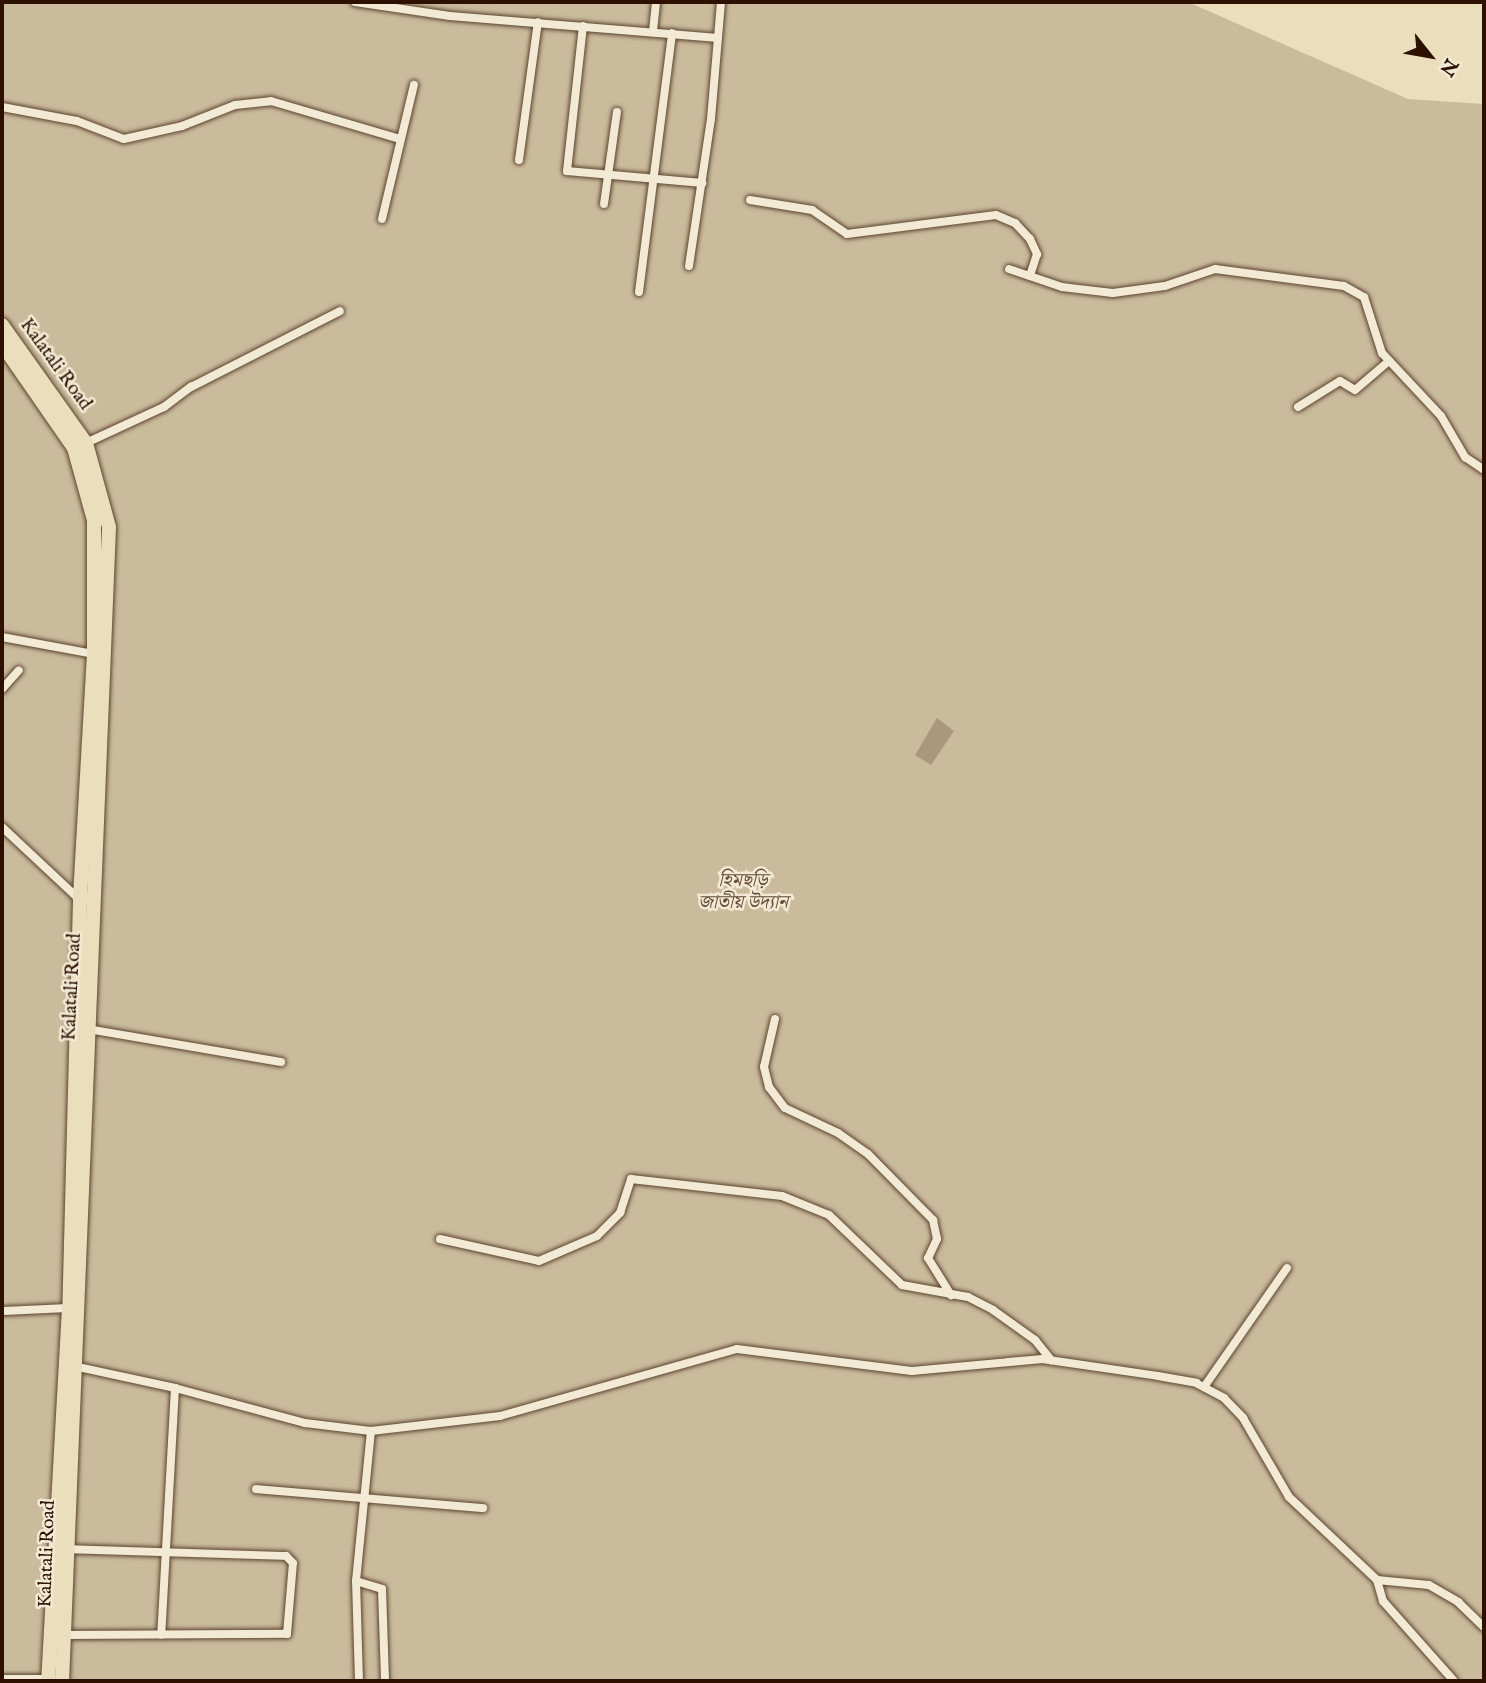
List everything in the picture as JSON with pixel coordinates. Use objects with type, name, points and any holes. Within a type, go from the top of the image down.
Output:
[{"type":"highway","name":"Kalatali Road","points":[[2,325],[86,443],[109,527],[97,872],[84,1028],[53,1681]]},
{"type":"highway","name":"Kalatali Road","points":[[2,344],[74,448],[94,520],[94,654],[80,901],[84,1028],[78,1367],[67,1549],[65,1635],[53,1681]]},
{"type":"highway","points":[[82,873],[97,872]]},
{"type":"street","points":[[355,2],[718,38]]},
{"type":"street","points":[[653,31],[656,2]]},
{"type":"street","points":[[689,266],[702,183],[720,2]]},
{"type":"street","points":[[519,160],[538,22]]},
{"type":"street","points":[[583,26],[567,171],[702,183]]},
{"type":"street","points":[[639,292],[672,33]]},
{"type":"street","points":[[382,219],[414,85]]},
{"type":"street","points":[[2,107],[77,121],[124,139],[182,126],[235,105],[271,101],[400,139]]},
{"type":"street","points":[[604,204],[617,112]]},
{"type":"street","points":[[750,201],[811,210],[848,234],[996,215],[1015,223],[1030,239],[1037,254],[1030,276]]},
{"type":"street","points":[[1009,269],[1062,287],[1113,293],[1165,286],[1215,269],[1344,286],[1364,298],[1370,328],[1389,361],[1441,416],[1465,457],[1484,470]]},
{"type":"street","points":[[86,443],[164,407],[191,387],[340,311]]},
{"type":"street","points":[[1298,407],[1340,381],[1355,390],[1389,361]]},
{"type":"street","points":[[2,637],[94,654]]},
{"type":"street","points":[[2,689],[19,670]]},
{"type":"street","points":[[2,827],[80,901]]},
{"type":"street","points":[[775,1019],[764,1067],[769,1087],[785,1108],[838,1133],[908,1192],[938,1228],[928,1258],[951,1294]]},
{"type":"street","points":[[84,1028],[281,1062]]},
{"type":"street","points":[[440,1240],[539,1261],[597,1236],[627,1198],[627,1184],[631,1179],[809,1204],[851,1233],[901,1285],[951,1294],[993,1310],[1035,1340],[1047,1360]]},
{"type":"street","points":[[1204,1387],[1287,1268]]},
{"type":"street","points":[[2,1311],[69,1308]]},
{"type":"street","points":[[78,1367],[175,1388],[305,1423],[371,1431],[500,1416],[737,1349],[912,1371],[1047,1360],[1204,1387],[1243,1418],[1289,1497],[1377,1580],[1383,1601],[1454,1681]]},
{"type":"street","points":[[161,1634],[163,1553],[175,1388]]},
{"type":"street","points":[[359,1681],[356,1581],[371,1431]]},
{"type":"street","points":[[256,1489],[483,1508]]},
{"type":"street","points":[[65,1635],[288,1634],[293,1563],[286,1556],[67,1549]]},
{"type":"street","points":[[1377,1580],[1429,1585],[1484,1627]]},
{"type":"street","points":[[356,1581],[382,1589],[385,1681]]},
{"type":"street","points":[[2,1679],[53,1681]]},
{"type":"green space","name":"হিমছড়ি জাতীয় উদ্যান","points":[[2,2],[1188,2],[1408,99],[1484,104],[1484,1681],[2,1681]]},
{"type":"shaded area","points":[[937,718],[954,731],[931,765],[915,755]]}]
